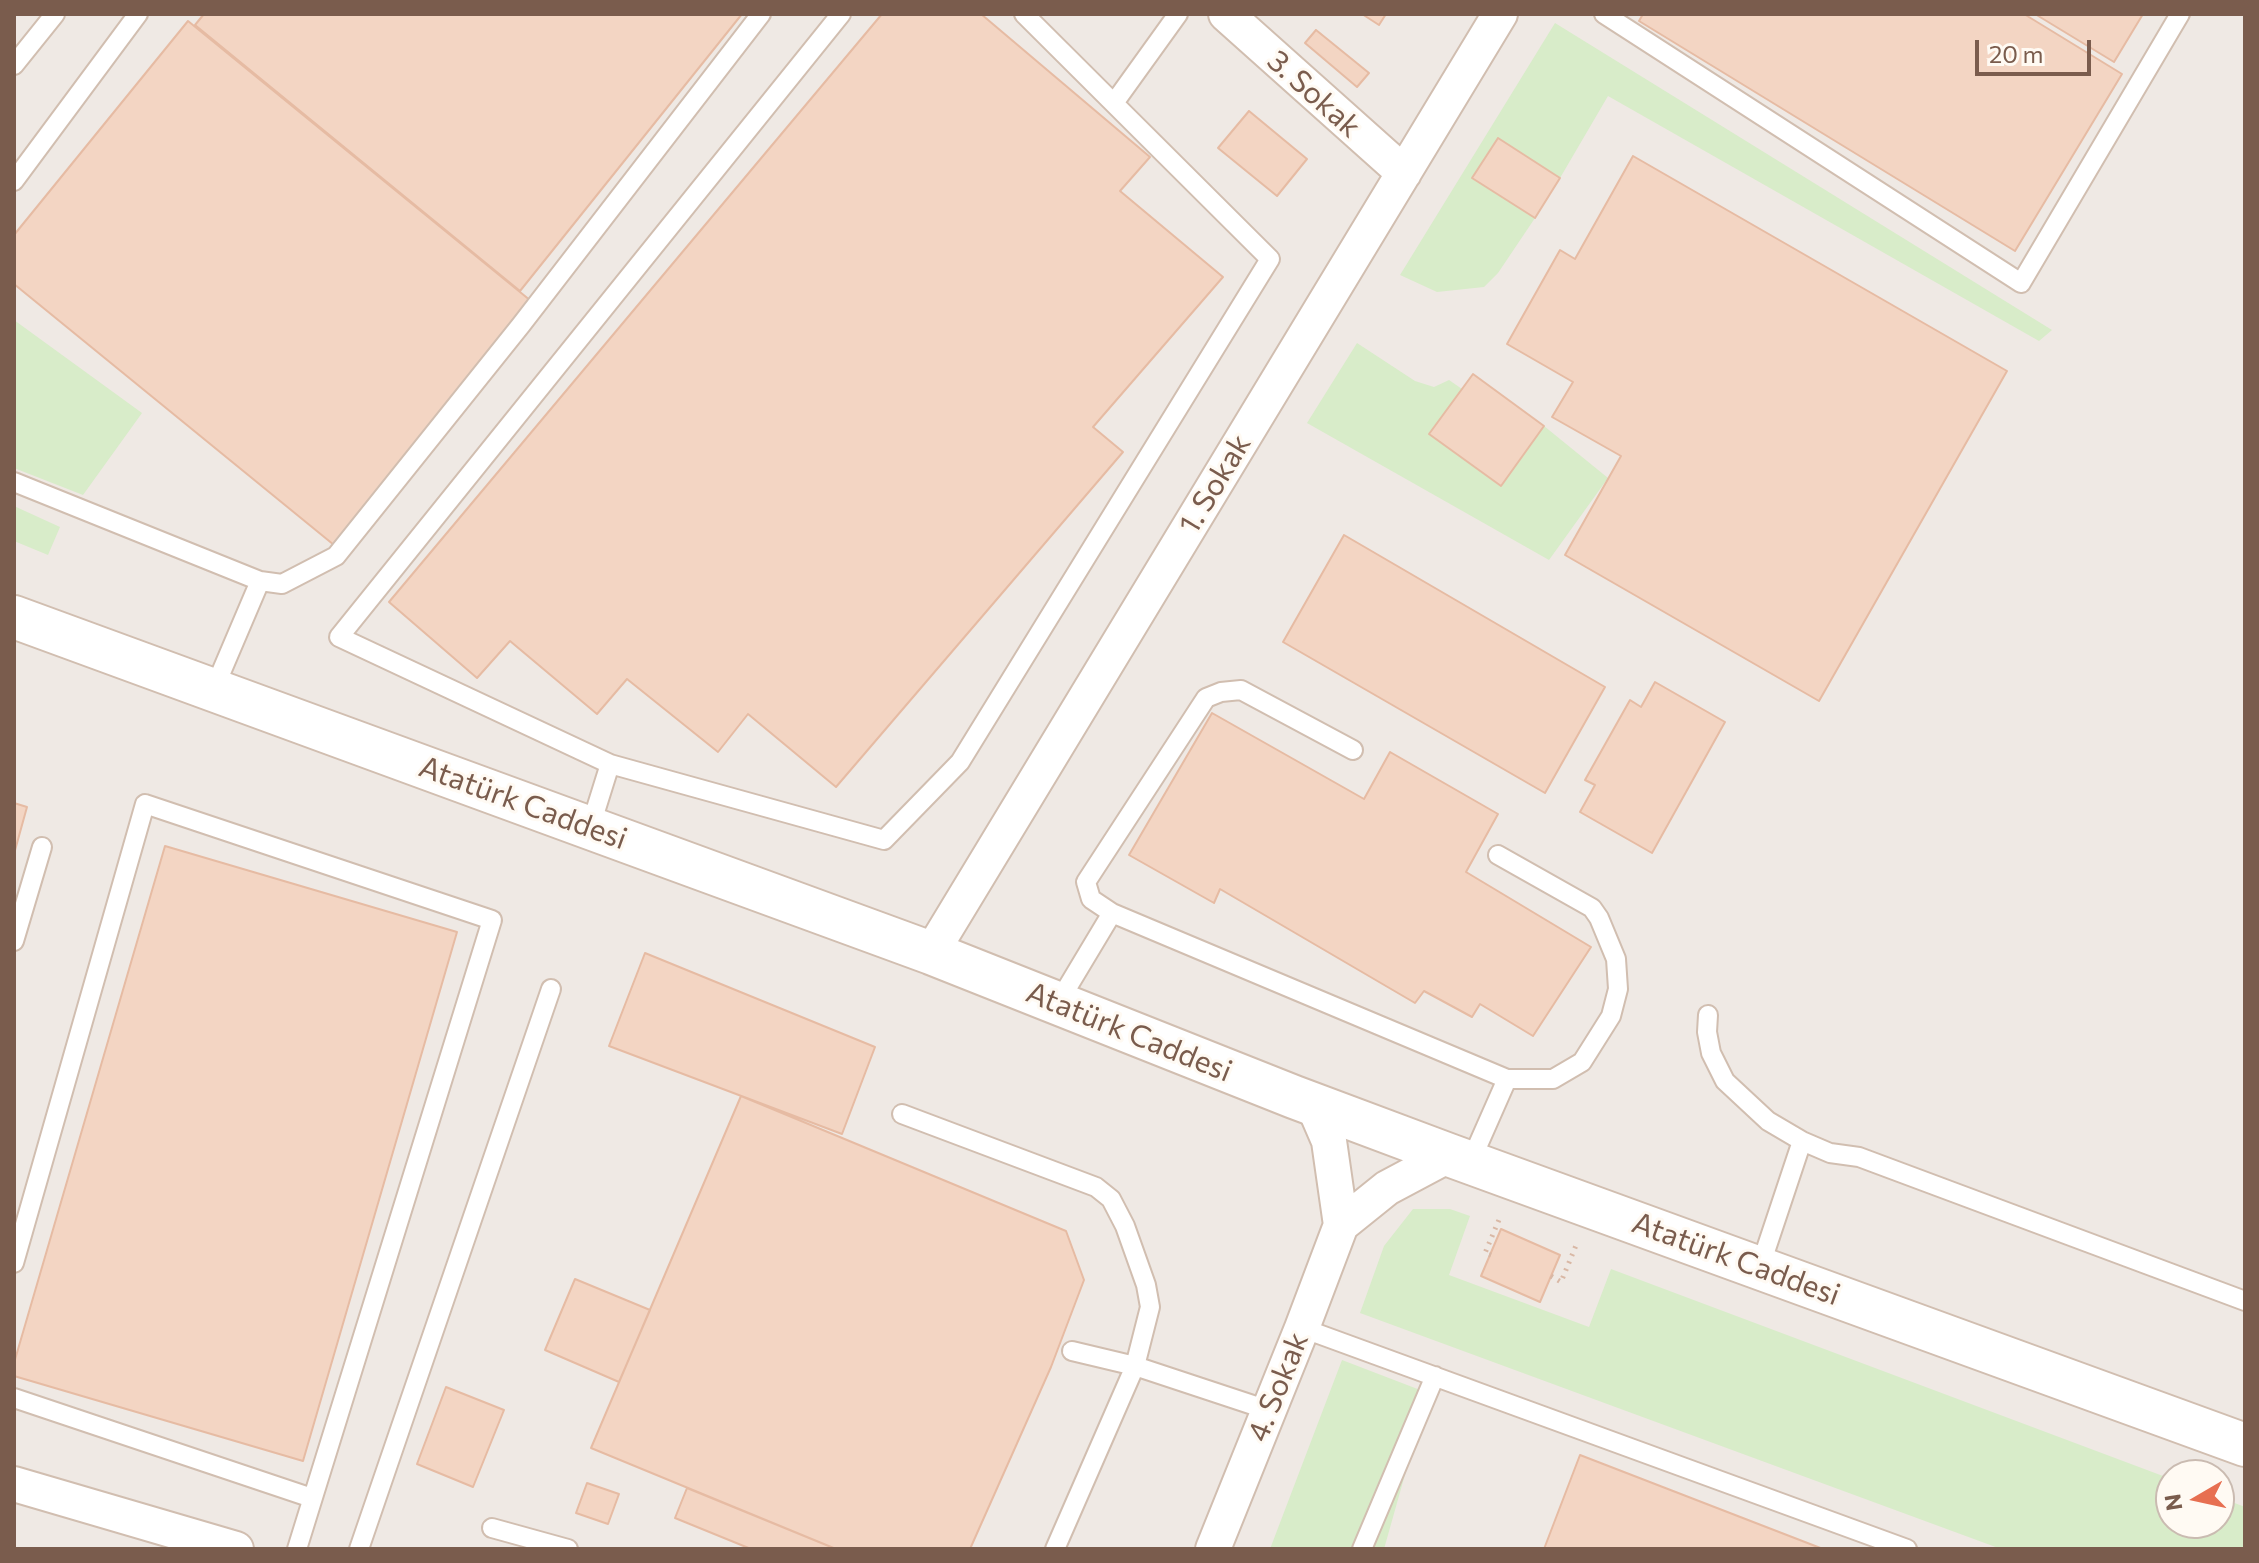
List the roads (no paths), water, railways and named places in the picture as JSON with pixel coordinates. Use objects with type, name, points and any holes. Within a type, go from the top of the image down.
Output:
[{"type":"street","name":"3. Sokak","points":[[1226,14],[1404,173]]},
{"type":"street","name":"1. Sokak","points":[[931,953],[1497,15]]},
{"type":"street","name":"Atatürk Caddesi","points":[[14,617],[931,953],[1460,1159],[2245,1445]]},
{"type":"street","points":[[1313,1104],[1329,1141],[1341,1225],[1401,1179],[1460,1159]]},
{"type":"street","name":"4. Sokak","points":[[1213,1549],[1341,1225]]},
{"type":"street","points":[[14,1484],[236,1549]]},
{"type":"lane","points":[[14,65],[55,14]]},
{"type":"lane","points":[[14,181],[138,14]]},
{"type":"lane","points":[[14,482],[260,581],[282,584],[336,556],[521,325],[761,14]]},
{"type":"lane","points":[[841,14],[339,637],[610,764],[884,840],[960,762],[1270,259],[1024,14]]},
{"type":"lane","points":[[1114,103],[1178,14]]},
{"type":"lane","points":[[1604,14],[2021,283],[2180,14]]},
{"type":"lane","points":[[214,689],[260,581]]},
{"type":"lane","points":[[1353,750],[1241,690],[1221,692],[1206,698],[1086,882],[1091,899],[1112,913],[1507,1079],[1553,1079],[1582,1062],[1611,1016],[1618,989],[1616,959],[1592,908],[1498,855]]},
{"type":"lane","points":[[590,828],[610,764]]},
{"type":"lane","points":[[14,1263],[145,804],[492,920],[297,1549]]},
{"type":"lane","points":[[14,941],[42,847]]},
{"type":"lane","points":[[1058,1003],[1112,913]]},
{"type":"lane","points":[[359,1549],[551,989]]},
{"type":"lane","points":[[1708,1015],[1711,1053],[1725,1081],[1768,1121],[1802,1141],[1830,1153],[1859,1157],[2245,1301]]},
{"type":"lane","points":[[1460,1159],[1507,1079]]},
{"type":"lane","points":[[902,1114],[1096,1187],[1111,1199],[1125,1226],[1146,1285],[1150,1307],[1135,1366],[1055,1549]]},
{"type":"lane","points":[[1760,1267],[1802,1141]]},
{"type":"lane","points":[[1302,1328],[1907,1549]]},
{"type":"lane","points":[[1072,1351],[1135,1366],[1268,1410]]},
{"type":"lane","points":[[1362,1549],[1435,1376]]},
{"type":"lane","points":[[14,1398],[312,1498]]},
{"type":"lane","points":[[492,1528],[568,1549]]}]
